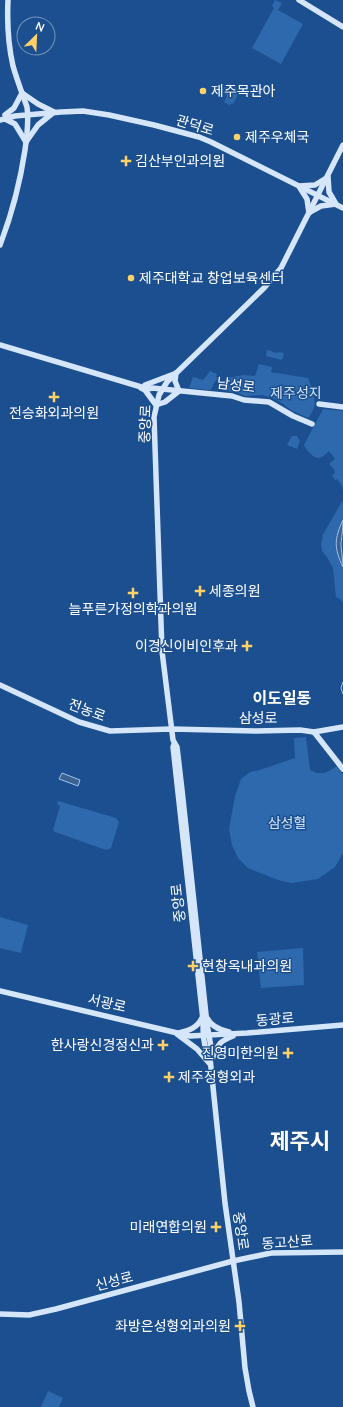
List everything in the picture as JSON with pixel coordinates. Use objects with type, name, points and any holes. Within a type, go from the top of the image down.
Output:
[{"type":"main road","points":[[0,245],[15,198],[26,143],[28,115],[13,64],[8,37],[8,0]]},
{"type":"main road","points":[[299,0],[343,27]]},
{"type":"main road","points":[[22,93],[38,104],[54,112],[38,125],[26,143]]},
{"type":"main road","points":[[22,93],[14,108],[4,117],[15,124],[26,143]]},
{"type":"main road","name":"관덕로","points":[[4,117],[78,111],[103,114],[199,137],[343,208]]},
{"type":"main road","name":"중앙로","points":[[253,1407],[248,1391],[225,1202],[210,1058],[212,1053],[206,1036],[182,790],[177,747],[174,744],[162,650],[154,417],[158,395],[176,373],[274,278],[285,262],[343,145]]},
{"type":"main road","points":[[328,177],[329,192],[336,204],[321,206],[309,213],[307,199],[299,186],[315,184],[328,177]]},
{"type":"main road","name":"남성로","points":[[0,341],[152,388],[230,396],[244,400],[265,401],[274,404],[293,416],[312,424]]},
{"type":"main road","name":"남성로","points":[[0,345],[148,389],[152,388]]},
{"type":"main road","points":[[138,386],[145,390],[156,405],[165,402],[179,391],[175,381],[176,373],[145,385]]},
{"type":"main road","points":[[319,404],[343,407]]},
{"type":"main road","name":"전농로","points":[[0,685],[79,722],[100,729],[110,731],[172,729]]},
{"type":"main road","name":"삼성로","points":[[172,729],[256,731],[300,730],[314,732],[343,727]]},
{"type":"main road","points":[[314,732],[343,769]]},
{"type":"main road","name":"서광로","points":[[0,991],[137,1022],[177,1034],[206,1036]]},
{"type":"main road","points":[[177,1034],[197,1026],[204,1017],[222,1031],[237,1034]]},
{"type":"main road","name":"동광로","points":[[206,1036],[343,1025]]},
{"type":"main road","points":[[177,1034],[197,1049],[211,1065]]},
{"type":"main road","points":[[211,1065],[217,1047],[221,1041],[237,1034]]},
{"type":"main road","name":"동고산로","points":[[233,1261],[271,1253],[343,1252]]},
{"type":"main road","name":"신성로","points":[[0,1314],[28,1315],[56,1309],[233,1261]]},
{"type":"green space","points":[[275,0],[282,3],[278,10],[303,24],[281,64],[252,48],[274,8],[272,6]]},
{"type":"green space","points":[[229,83],[234,85],[239,92],[234,103],[229,105],[224,102],[227,96],[221,91]]},
{"type":"green space","points":[[267,350],[284,353],[282,360],[266,356]]},
{"type":"green space","name":"제주성지","points":[[259,364],[272,367],[271,372],[308,378],[315,403],[312,413],[308,418],[291,410],[273,398],[262,395],[245,396],[236,392],[226,391],[227,378],[244,375],[255,376]]},
{"type":"green space","points":[[210,371],[217,374],[216,377],[218,378],[211,390],[189,388],[193,377],[203,380]]},
{"type":"green space","name":"제주성지","points":[[323,409],[343,411],[343,490],[341,484],[337,479],[335,480],[332,475],[335,473],[334,469],[329,464],[335,459],[329,451],[322,457],[318,458],[310,454],[304,445]]},
{"type":"green space","points":[[292,436],[297,436],[300,441],[297,449],[287,445]]},
{"type":"green space","points":[[343,500],[343,520],[336,538],[336,543],[337,552],[343,567],[343,603],[336,597],[333,568],[322,551],[321,544],[322,536]]},
{"type":"green space","name":"삼성혈","points":[[306,737],[310,770],[318,773],[324,773],[337,766],[343,775],[343,853],[335,867],[318,879],[291,883],[278,880],[248,868],[238,858],[232,845],[229,829],[235,796],[241,779],[250,772],[295,758],[294,738]]},
{"type":"green space","points":[[58,801],[116,818],[119,822],[111,848],[106,850],[55,832],[53,830],[60,806],[57,804]]},
{"type":"green space","points":[[0,917],[28,925],[21,953],[0,948]]},
{"type":"green space","points":[[303,948],[304,985],[261,988],[257,952]]},
{"type":"green space","points":[[48,1391],[63,1398],[59,1407],[41,1407]]},
{"type":"shaded area","points":[[343,520],[341,543],[343,567],[336,544]]},
{"type":"shaded area","points":[[62,773],[80,780],[78,786],[59,779]]},
{"type":"waterway","points":[[343,682],[341,688],[343,694]]},
{"type":"place","name":"제주목관아","points":[[203,91]]},
{"type":"place","name":"제주우체국","points":[[237,137]]},
{"type":"place","name":"김산부인과의원","points":[[126,161]]},
{"type":"place","name":"제주대학교 창업보육센터","points":[[131,278]]},
{"type":"place","name":"전승화외과의원","points":[[54,397]]},
{"type":"place","name":"세종의원","points":[[200,591]]},
{"type":"place","name":"늘푸른가정의학과의원","points":[[133,593]]},
{"type":"place","name":"이경신이비인후과","points":[[247,646]]},
{"type":"place","name":"현창옥내과의원","points":[[193,966]]},
{"type":"place","name":"한사랑신경정신과","points":[[163,1045]]},
{"type":"place","name":"진영미한의원","points":[[288,1053]]},
{"type":"place","name":"제주정형외과","points":[[169,1077]]},
{"type":"place","name":"미래연합의원","points":[[216,1227]]},
{"type":"place","name":"좌방은성형외과의원","points":[[240,1326]]},
{"type":"district","name":"이도일동","points":[[282,698]]},
{"type":"district","name":"제주시","points":[[300,1141]]}]
